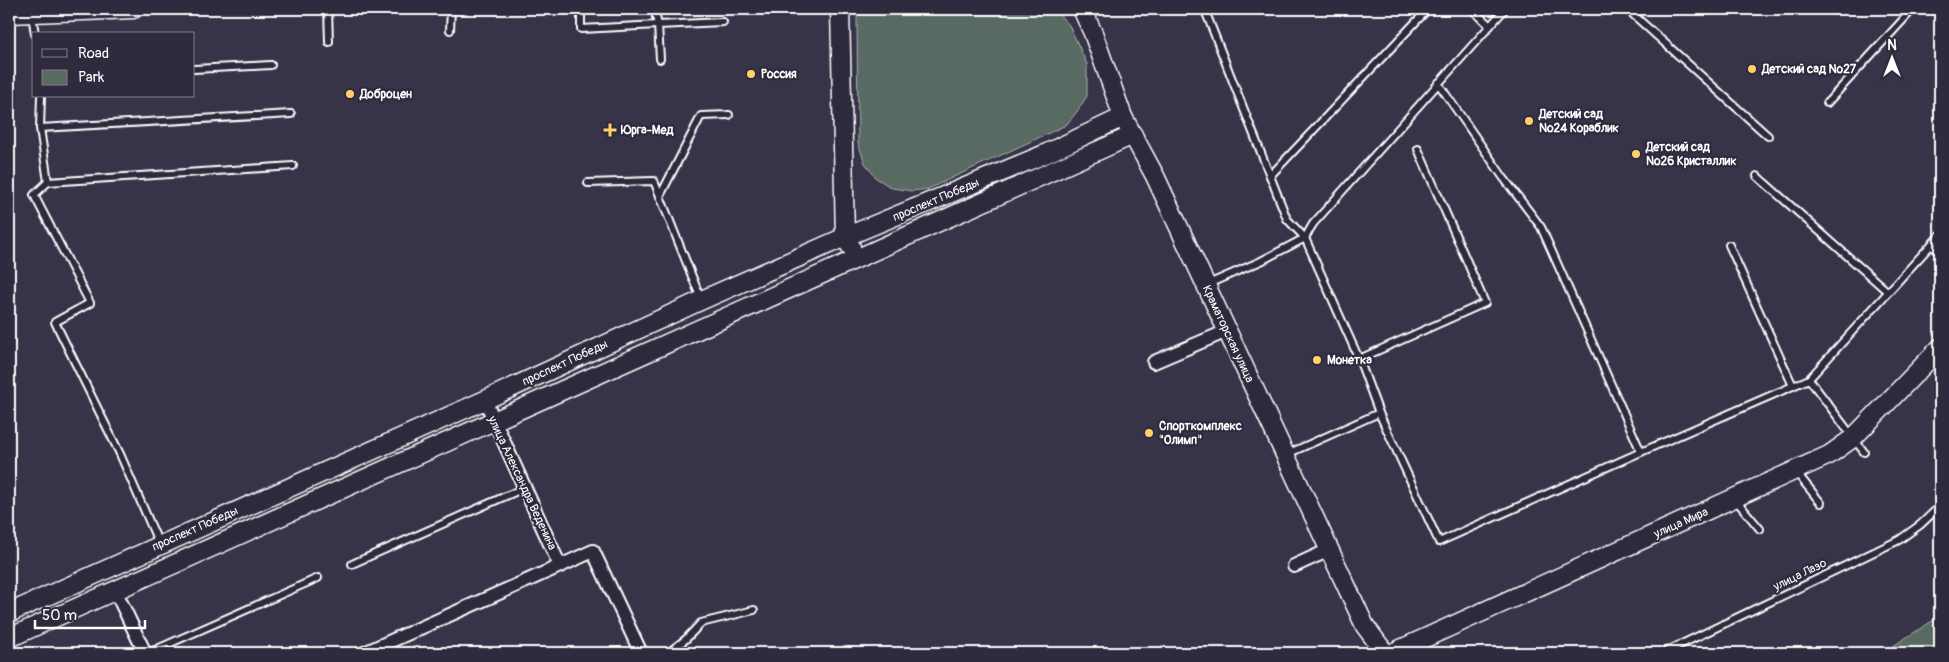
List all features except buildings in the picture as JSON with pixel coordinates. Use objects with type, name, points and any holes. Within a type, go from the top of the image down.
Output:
[{"type":"main road","points":[[9,14],[31,11],[134,9]]},
{"type":"main road","points":[[840,9],[845,237],[858,257]]},
{"type":"main road","name":"Краматорская улица","points":[[1082,9],[1123,117],[1155,176],[1284,456],[1365,626],[1385,653]]},
{"type":"main road","name":"проспект Победы","points":[[9,613],[485,400],[702,300],[845,237],[1045,154],[1123,117]]},
{"type":"main road","points":[[9,638],[1133,135]]},
{"type":"main road","name":"улица Мира","points":[[1392,653],[1829,455],[1853,438],[1940,348]]},
{"type":"street","points":[[1154,362],[1227,331]]},
{"type":"street","name":"улица Александра Веденина","points":[[485,400],[560,566],[594,551],[641,653]]},
{"type":"street","points":[[1294,566],[1329,550]]},
{"type":"street","points":[[364,653],[560,566]]},
{"type":"street","points":[[115,590],[146,653]]},
{"type":"lane","points":[[328,9],[329,42]]},
{"type":"lane","points":[[450,30],[451,9]]},
{"type":"lane","points":[[581,9],[582,29],[724,22]]},
{"type":"lane","points":[[654,9],[658,25],[660,59]]},
{"type":"lane","points":[[1210,9],[1206,13],[1287,219],[1305,238],[1359,360],[1379,413],[1439,542],[1809,379],[1940,235]]},
{"type":"lane","points":[[1270,176],[1428,9]]},
{"type":"lane","points":[[1472,9],[1490,26]]},
{"type":"lane","points":[[1205,285],[1261,261],[1305,238],[1313,224],[1505,9]]},
{"type":"lane","points":[[1626,9],[1768,136]]},
{"type":"lane","points":[[1827,103],[1913,9]]},
{"type":"lane","points":[[31,11],[35,32]]},
{"type":"lane","points":[[195,69],[271,65]]},
{"type":"lane","points":[[1438,83],[1541,227],[1641,452]]},
{"type":"lane","points":[[41,98],[40,128],[48,182]]},
{"type":"lane","points":[[40,128],[291,114]]},
{"type":"lane","points":[[660,196],[701,116],[729,115]]},
{"type":"lane","points":[[1359,360],[1485,303],[1418,149]]},
{"type":"lane","points":[[159,545],[120,454],[55,322],[90,303],[34,195],[48,182],[293,166]]},
{"type":"lane","points":[[1757,176],[1888,292]]},
{"type":"lane","points":[[588,183],[654,181],[702,300]]},
{"type":"lane","points":[[1729,245],[1793,386]]},
{"type":"lane","points":[[1931,245],[1940,253]]},
{"type":"lane","points":[[1809,379],[1864,452]]},
{"type":"lane","points":[[1284,456],[1379,413]]},
{"type":"lane","points":[[1795,471],[1821,503]]},
{"type":"lane","points":[[352,564],[524,488]]},
{"type":"lane","points":[[1734,498],[1760,529]]},
{"type":"lane","name":"улица Лазо","points":[[1663,653],[1899,540],[1920,525],[1940,506]]},
{"type":"lane","points":[[146,653],[318,578]]},
{"type":"lane","points":[[668,653],[686,639],[701,623],[754,610]]},
{"type":"green space","points":[[860,9],[1054,9],[1069,25],[1087,64],[1087,96],[1066,125],[928,189],[912,191],[892,188],[876,178],[865,163],[858,143],[857,18]]},
{"type":"green space","points":[[1940,616],[1940,653],[1882,653]]},
{"type":"place","name":"Детский сад №27","points":[[1752,69]]},
{"type":"place","name":"Россия","points":[[751,74]]},
{"type":"place","name":"Доброцен","points":[[350,94]]},
{"type":"place","name":"Детский сад №24 Кораблик","points":[[1529,121]]},
{"type":"place","name":"Юрга-Мед","points":[[610,130]]},
{"type":"place","name":"Детский сад №26 Кристаллик","points":[[1636,154]]},
{"type":"place","name":"Монетка","points":[[1317,360]]},
{"type":"place","name":"Спорткомплекс \"Олимп\"","points":[[1149,433]]}]
